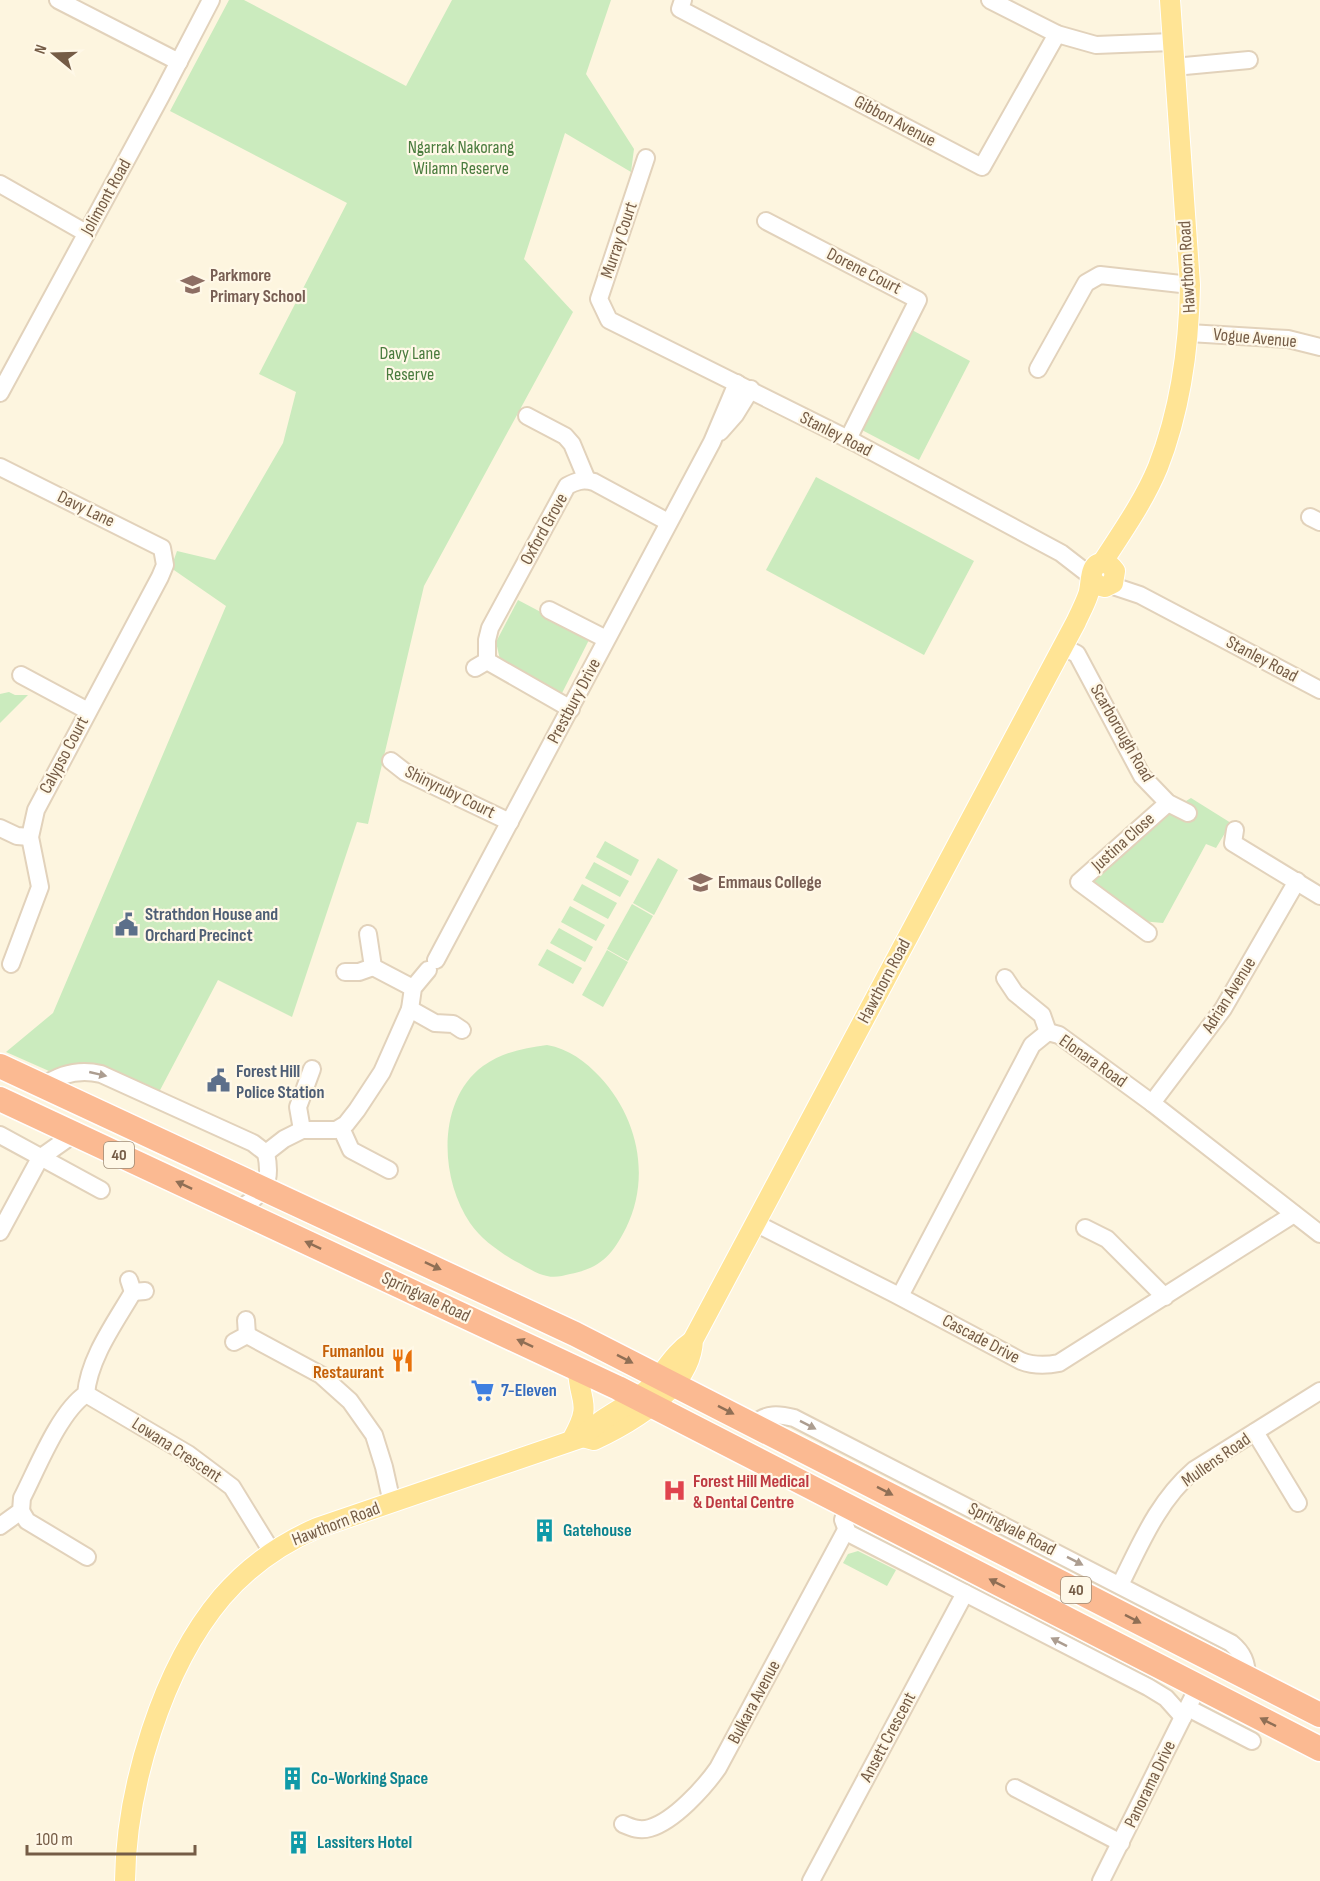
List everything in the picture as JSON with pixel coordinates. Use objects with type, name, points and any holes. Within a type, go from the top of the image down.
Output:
[{"type":"highway","name":"Springvale Road","points":[[0,1066],[540,1317],[754,1424],[1320,1715]]},
{"type":"highway","name":"Springvale Road","points":[[0,1099],[644,1401],[1320,1749]]},
{"type":"main road","name":"Hawthorn Road","points":[[125,1881],[129,1830],[137,1782],[151,1732],[170,1684],[190,1645],[210,1612],[246,1573],[272,1552],[317,1528],[577,1438],[594,1440],[634,1419],[644,1401],[667,1380],[683,1347],[693,1340],[1063,647],[1088,595],[1104,574],[1157,468],[1173,419],[1183,378],[1190,333],[1190,285],[1170,0]]},
{"type":"main road","points":[[577,1438],[585,1409],[578,1382],[578,1369]]},
{"type":"street","points":[[58,0],[178,62]]},
{"type":"street","name":"Jolimont Road","points":[[0,393],[211,0]]},
{"type":"street","name":"Gibbon Avenue","points":[[683,0],[680,9],[982,167],[1056,34]]},
{"type":"street","points":[[990,0],[1056,34],[1096,45],[1172,42]]},
{"type":"street","points":[[1173,67],[1250,60]]},
{"type":"street","name":"Murray Court","points":[[609,320],[599,299],[646,158]]},
{"type":"street","points":[[0,184],[86,233]]},
{"type":"street","name":"Dorene Court","points":[[766,220],[918,300],[848,439]]},
{"type":"street","points":[[1038,369],[1086,283],[1100,275],[1190,285]]},
{"type":"street","name":"Stanley Road","points":[[609,320],[848,439],[1320,690]]},
{"type":"street","name":"Vogue Avenue","points":[[1190,333],[1288,339],[1320,347]]},
{"type":"street","name":"Prestbury Drive","points":[[413,988],[432,965],[712,442],[735,415],[744,386]]},
{"type":"street","points":[[527,416],[565,436],[572,444],[587,480]]},
{"type":"street","name":"Davy Lane","points":[[0,467],[162,548],[163,558]]},
{"type":"street","name":"Oxford Grove","points":[[571,709],[481,665],[490,628],[561,496],[567,486],[575,481],[587,480],[668,522]]},
{"type":"street","name":"Calypso Court","points":[[11,964],[40,887],[30,837],[36,810],[160,577],[165,565],[163,558]]},
{"type":"street","points":[[549,610],[606,639]]},
{"type":"street","name":"Scarborough Road","points":[[1063,647],[1077,654],[1142,776],[1168,803],[1188,813]]},
{"type":"street","points":[[21,675],[88,711]]},
{"type":"street","name":"Shinyruby Court","points":[[391,761],[405,772],[510,822]]},
{"type":"street","name":"Justina Close","points":[[1148,933],[1073,878],[1168,803]]},
{"type":"street","points":[[0,828],[17,836],[30,837]]},
{"type":"street","points":[[1234,830],[1233,843],[1320,896]]},
{"type":"street","name":"Adrian Avenue","points":[[1152,1103],[1223,1009],[1297,881]]},
{"type":"street","points":[[368,934],[373,967]]},
{"type":"street","points":[[266,1153],[284,1139],[302,1130],[341,1128],[357,1110],[375,1083],[410,1009],[413,988],[373,967],[359,972],[345,972]]},
{"type":"street","points":[[1005,978],[1015,993],[1042,1014],[1048,1032]]},
{"type":"street","points":[[410,1009],[435,1023],[453,1024],[462,1030]]},
{"type":"street","name":"Elonara Road","points":[[900,1296],[1032,1045],[1048,1032],[1059,1035],[1152,1103],[1320,1234]]},
{"type":"street","points":[[302,1130],[298,1107],[312,1069]]},
{"type":"street","points":[[43,1086],[55,1077],[79,1072],[101,1074],[259,1146],[266,1153],[268,1173],[264,1188],[257,1198],[237,1210]]},
{"type":"street","points":[[341,1128],[351,1150],[389,1170]]},
{"type":"street","points":[[0,1232],[40,1158],[74,1134]]},
{"type":"street","points":[[0,1136],[101,1190]]},
{"type":"street","name":"Cascade Drive","points":[[754,1223],[900,1296],[1020,1361],[1039,1365],[1059,1363],[1294,1214]]},
{"type":"street","points":[[1085,1228],[1107,1239],[1166,1297]]},
{"type":"street","points":[[91,1559],[27,1521],[21,1511],[22,1498],[61,1423],[75,1401],[86,1394],[87,1378],[94,1363],[136,1288]]},
{"type":"street","points":[[242,1332],[321,1374],[350,1401],[374,1435],[392,1503]]},
{"type":"street","name":"Mullens Road","points":[[1120,1585],[1154,1519],[1170,1494],[1194,1470],[1320,1391]]},
{"type":"street","name":"Lowana Crescent","points":[[86,1394],[188,1454],[232,1487],[272,1552]]},
{"type":"street","name":"Springvale Road","points":[[754,1424],[773,1414],[794,1418],[1120,1585],[1231,1643],[1244,1657],[1247,1665],[1247,1678]]},
{"type":"street","points":[[1255,1432],[1298,1503]]},
{"type":"street","points":[[847,1506],[843,1515],[846,1530],[852,1535],[1148,1688],[1185,1713],[1252,1741]]},
{"type":"street","points":[[0,1526],[21,1511]]},
{"type":"street","name":"Bulkara Avenue","points":[[623,1824],[637,1829],[660,1824],[709,1782],[846,1530]]},
{"type":"street","name":"Ansett Crescent","points":[[811,1881],[965,1593]]},
{"type":"street","points":[[1148,1688],[1174,1675]]},
{"type":"street","name":"Panorama Drive","points":[[1101,1881],[1198,1687]]},
{"type":"street","points":[[1015,1788],[1120,1843]]},
{"type":"green space","name":"Davy Lane Reserve","points":[[229,0],[244,0],[406,86],[452,0],[611,0],[586,74],[634,149],[631,172],[565,133],[524,259],[573,312],[424,586],[368,824],[357,822],[292,1017],[218,980],[158,1094],[86,1067],[49,1071],[6,1052],[53,1013],[226,606],[171,568],[177,551],[215,560],[283,443],[296,392],[259,374],[347,203],[170,111]]},
{"type":"green space","points":[[912,330],[970,361],[919,460],[860,429]]},
{"type":"green space","points":[[816,477],[974,561],[924,655],[766,570]]},
{"type":"green space","points":[[518,600],[590,638],[561,695],[501,664],[496,642]]},
{"type":"green space","points":[[9,692],[15,695],[28,695],[0,723],[0,694]]},
{"type":"green space","points":[[1191,798],[1231,823],[1216,848],[1206,844],[1163,923],[1141,921],[1085,880],[1163,815]]},
{"type":"green space","points":[[605,841],[639,860],[631,876],[596,857]]},
{"type":"green space","points":[[658,858],[678,870],[654,915],[633,903]]},
{"type":"green space","points":[[594,862],[629,881],[620,897],[585,878]]},
{"type":"green space","points":[[582,884],[617,903],[608,919],[573,900]]},
{"type":"green space","points":[[632,904],[653,916],[628,961],[607,949]]},
{"type":"green space","points":[[570,906],[605,925],[596,941],[561,922]]},
{"type":"green space","points":[[559,928],[593,947],[585,962],[550,943]]},
{"type":"green space","points":[[547,949],[582,968],[573,984],[538,965]]},
{"type":"green space","points":[[607,950],[628,962],[603,1007],[582,995]]},
{"type":"green space","points":[[547,1045],[562,1049],[582,1061],[613,1093],[632,1129],[639,1169],[634,1209],[616,1246],[597,1264],[556,1277],[539,1274],[515,1261],[490,1244],[474,1229],[460,1205],[453,1185],[448,1141],[450,1119],[457,1099],[468,1081],[483,1066],[514,1051]]},
{"type":"green space","points":[[858,1551],[896,1570],[887,1586],[843,1563],[848,1554]]},
{"type":"place","name":"Parkmore Primary School","points":[[192,285]]},
{"type":"place","name":"Emmaus College","points":[[700,882]]},
{"type":"place","name":"Strathdon House and Orchard Precinct","points":[[127,924]]},
{"type":"place","name":"Forest Hill Police Station","points":[[218,1081]]},
{"type":"place","name":"Fumanlou Restaurant","points":[[402,1361]]},
{"type":"place","name":"7-Eleven","points":[[483,1390]]},
{"type":"place","name":"Forest Hill Medical & Dental Centre","points":[[675,1491]]},
{"type":"place","name":"Gatehouse","points":[[545,1530]]},
{"type":"place","name":"Co-Working Space","points":[[293,1778]]},
{"type":"place","name":"Lassiters Hotel","points":[[299,1842]]},
{"type":"park label","name":"Ngarrak Nakorang Wilamn Reserve","points":[[461,157]]}]
